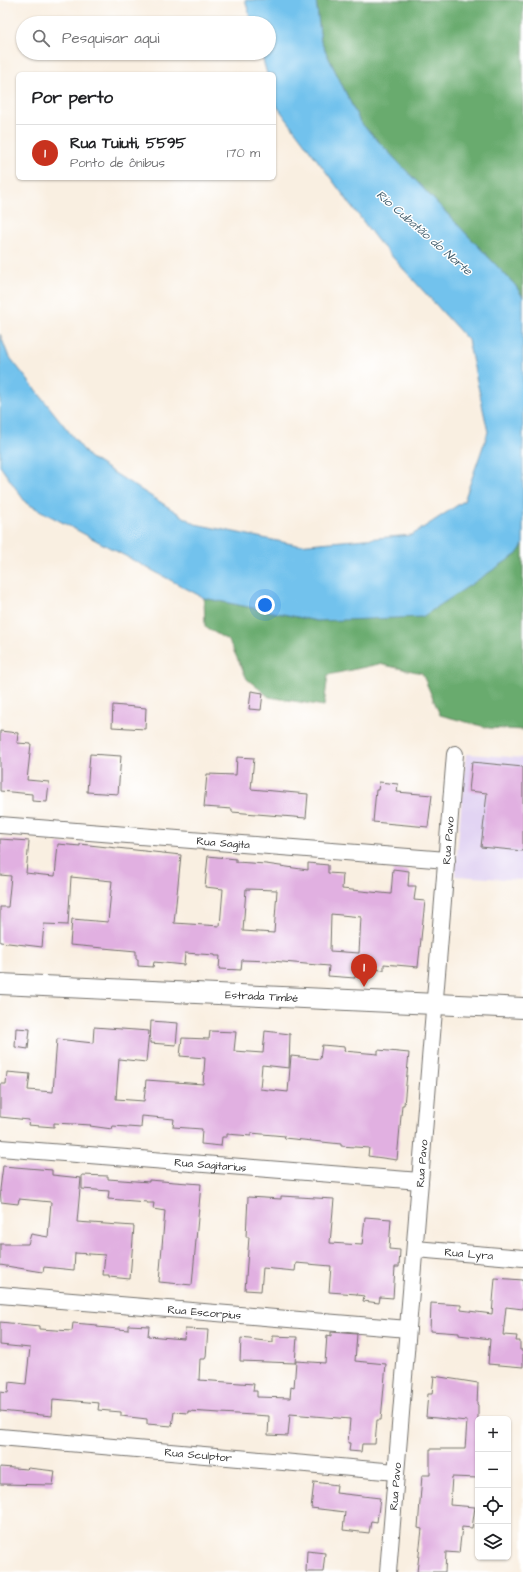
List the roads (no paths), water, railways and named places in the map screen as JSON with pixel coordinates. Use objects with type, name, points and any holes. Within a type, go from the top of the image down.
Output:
[{"type":"street","name":"Rua Pavo","points":[[388,1572],[455,754]]},
{"type":"street","name":"Rua Sagita","points":[[0,825],[447,860]]},
{"type":"street","name":"Estrada Timbé","points":[[0,984],[523,1008]]},
{"type":"street","name":"Rua Sagitarius","points":[[0,1148],[420,1181]]},
{"type":"street","name":"Rua Lyra","points":[[414,1249],[523,1258]]},
{"type":"street","name":"Rua Escorpius","points":[[0,1295],[408,1329]]},
{"type":"street","name":"Rua Sculptor","points":[[0,1437],[396,1472]]},
{"type":"water","name":"Rio Cubatão do Norte","points":[[245,0],[316,0],[321,42],[360,122],[515,285],[523,297],[523,545],[517,554],[422,617],[317,621],[204,598],[26,503],[0,466],[0,334],[8,355],[89,457],[195,524],[297,545],[412,535],[464,501],[488,432],[468,340],[377,240],[276,105],[276,72],[266,72],[263,60],[276,60],[276,16],[250,16]]},
{"type":"place","name":"Rua Tuiuti, 5595","points":[[364,987]]}]
